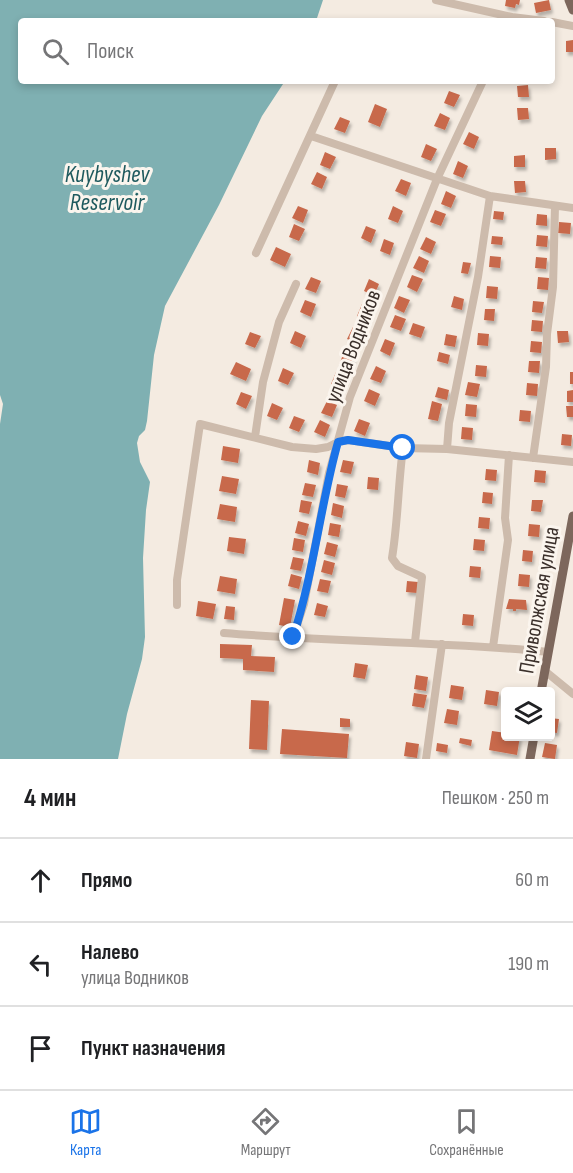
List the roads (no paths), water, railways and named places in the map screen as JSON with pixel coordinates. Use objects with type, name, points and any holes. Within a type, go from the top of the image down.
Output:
[{"type":"main road","points":[[569,0],[573,10]]},
{"type":"main road","name":"Приволжская улица","points":[[542,687],[573,516]]},
{"type":"main road","points":[[530,759],[533,741]]},
{"type":"street","points":[[436,0],[507,18]]},
{"type":"street","points":[[555,23],[573,26]]},
{"type":"street","points":[[256,253],[334,84]]},
{"type":"street","name":"улица Водников","points":[[293,637],[304,604],[329,473],[350,397],[437,179],[482,84]]},
{"type":"street","points":[[311,136],[490,196],[573,208]]},
{"type":"street","points":[[447,449],[449,423],[478,277],[490,196]]},
{"type":"street","points":[[533,458],[546,367],[547,334],[553,287],[555,206]]},
{"type":"street","points":[[255,437],[266,372],[279,322],[296,284]]},
{"type":"street","points":[[177,605],[177,580],[200,423],[292,447],[316,449],[348,440],[403,448],[447,449],[573,462]]},
{"type":"street","points":[[403,448],[398,484],[397,528],[392,558],[398,566],[422,577],[415,642]]},
{"type":"street","points":[[493,647],[508,540],[505,518],[509,455]]},
{"type":"street","points":[[224,633],[415,642],[548,652]]},
{"type":"street","points":[[426,759],[442,644]]},
{"type":"street","points":[[545,671],[573,694]]},
{"type":"water","name":"Kuybyshev Reservoir","points":[[0,0],[323,0],[317,18],[18,18],[18,84],[283,84],[262,116],[219,205],[165,306],[154,355],[147,421],[145,430],[139,436],[137,443],[140,462],[150,482],[143,558],[145,637],[142,659],[118,759],[0,759],[0,424],[3,404],[0,395]]}]
